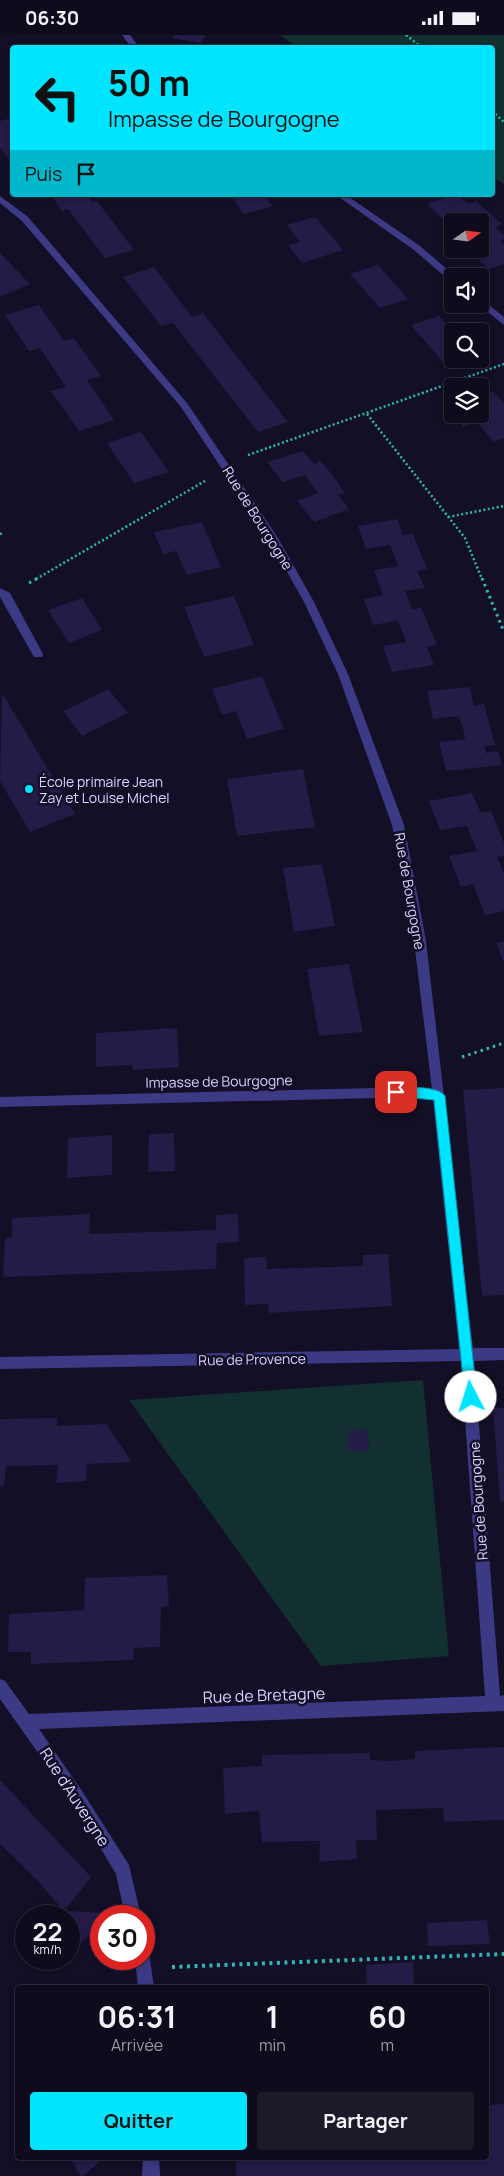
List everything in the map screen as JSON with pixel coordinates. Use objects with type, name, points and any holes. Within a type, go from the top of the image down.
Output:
[{"type":"street","points":[[343,197],[417,248],[444,271]]},
{"type":"street","name":"Rue de Bourgogne","points":[[0,199],[25,219],[184,405],[273,538],[309,602],[343,675],[398,825],[420,941],[439,1096],[467,1356],[499,1703]]},
{"type":"street","points":[[489,309],[504,322]]},
{"type":"street","points":[[0,592],[6,596],[38,654]]},
{"type":"street","name":"Impasse de Bourgogne","points":[[0,1102],[416,1092],[439,1096]]},
{"type":"street","name":"Rue de Provence","points":[[0,1363],[504,1354]]},
{"type":"street","name":"Rue d'Auvergne","points":[[0,1686],[77,1796],[123,1871],[131,1905]]},
{"type":"street","name":"Rue de Bretagne","points":[[25,1722],[499,1703]]},
{"type":"street","points":[[145,1970],[146,1985]]},
{"type":"street","points":[[151,2160],[151,2176]]},
{"type":"path","points":[[406,35],[419,45]]},
{"type":"path","points":[[367,414],[465,539],[504,631]]},
{"type":"path","points":[[448,517],[504,506]]},
{"type":"path","points":[[434,1066],[504,1043]]},
{"type":"path","points":[[155,1963],[504,1954]]},
{"type":"green space","points":[[279,35],[504,35],[504,184],[495,178],[495,45],[295,45]]},
{"type":"green space","points":[[423,1380],[449,1656],[321,1666],[129,1400]]},
{"type":"building","points":[[174,35],[206,35],[200,43],[172,38]]},
{"type":"building","points":[[10,118],[10,160],[0,147],[0,121]]},
{"type":"building","points":[[52,197],[88,197],[92,202],[97,201],[134,250],[105,258],[68,209],[62,211]]},
{"type":"building","points":[[231,197],[266,197],[273,206],[244,214]]},
{"type":"building","points":[[446,197],[459,197],[468,204],[476,201],[502,224],[495,227],[504,236],[504,239],[500,241],[504,244],[504,264],[489,269],[477,258],[489,258],[489,213],[444,213],[444,220],[427,204]]},
{"type":"building","points":[[315,217],[343,250],[302,263],[288,245],[300,242],[287,225]]},
{"type":"building","points":[[0,253],[30,284],[0,297]]},
{"type":"building","points":[[378,265],[408,299],[380,308],[350,274]]},
{"type":"building","points":[[154,267],[192,317],[203,313],[288,422],[258,432],[173,323],[161,326],[123,277]]},
{"type":"building","points":[[39,305],[64,341],[74,338],[101,376],[87,380],[114,420],[79,431],[51,391],[66,387],[40,348],[29,351],[5,315]]},
{"type":"building","points":[[439,316],[445,323],[444,362],[443,362],[411,325]]},
{"type":"building","points":[[493,391],[504,403],[504,438],[494,442],[478,423],[489,423],[489,393]]},
{"type":"building","points":[[460,423],[474,423],[463,427]]},
{"type":"building","points":[[141,432],[169,472],[134,483],[107,443]]},
{"type":"building","points":[[303,451],[314,464],[321,461],[334,477],[345,493],[338,495],[349,509],[314,522],[297,501],[318,493],[305,475],[283,482],[267,462]]},
{"type":"building","points":[[397,519],[403,535],[413,534],[427,569],[417,571],[425,588],[405,591],[412,609],[421,608],[437,645],[427,647],[434,665],[392,672],[383,646],[406,642],[402,630],[398,621],[373,625],[364,599],[383,595],[374,570],[398,566],[390,545],[366,549],[358,526]]},
{"type":"building","points":[[202,522],[221,567],[187,575],[176,551],[163,554],[154,532]]},
{"type":"building","points":[[234,596],[254,645],[204,657],[184,607]]},
{"type":"building","points":[[82,598],[102,630],[69,643],[48,610]]},
{"type":"building","points":[[262,676],[284,729],[247,739],[236,711],[222,715],[212,689]]},
{"type":"building","points":[[470,687],[474,706],[484,704],[495,745],[485,746],[486,753],[498,751],[502,765],[446,771],[439,742],[465,739],[463,728],[459,716],[433,719],[427,691]]},
{"type":"building","points":[[108,689],[128,713],[82,736],[63,711]]},
{"type":"building","points":[[2,693],[75,814],[30,832],[0,781]]},
{"type":"building","points":[[303,769],[315,827],[237,836],[227,779]]},
{"type":"building","points":[[472,793],[481,813],[491,811],[504,843],[504,856],[497,857],[504,873],[504,911],[485,915],[473,884],[461,887],[449,856],[477,851],[467,826],[440,830],[429,801]]},
{"type":"building","points":[[322,864],[335,926],[294,932],[283,868]]},
{"type":"building","points":[[504,941],[504,963],[496,943]]},
{"type":"building","points":[[349,964],[363,1032],[319,1036],[307,969]]},
{"type":"building","points":[[177,1028],[179,1067],[133,1070],[132,1065],[96,1067],[96,1033]]},
{"type":"building","points":[[504,1088],[504,1295],[482,1296],[463,1090]]},
{"type":"building","points":[[174,1133],[175,1171],[148,1172],[149,1134]]},
{"type":"building","points":[[112,1135],[112,1175],[67,1178],[68,1138]]},
{"type":"building","points":[[90,1214],[89,1234],[216,1230],[216,1215],[238,1214],[239,1242],[217,1243],[216,1269],[3,1277],[5,1238],[12,1237],[12,1218]]},
{"type":"building","points":[[388,1254],[392,1306],[269,1313],[268,1304],[245,1305],[244,1258],[266,1257],[267,1269],[363,1266],[363,1255]]},
{"type":"building","points":[[493,1408],[504,1408],[504,1502],[500,1502]]},
{"type":"building","points":[[57,1418],[57,1426],[106,1424],[132,1462],[87,1464],[86,1481],[56,1483],[58,1465],[6,1466],[4,1486],[0,1486],[0,1419]]},
{"type":"building","points":[[368,1429],[369,1451],[349,1451],[347,1431]]},
{"type":"building","points":[[167,1575],[169,1606],[161,1607],[160,1647],[134,1648],[133,1660],[31,1664],[31,1652],[8,1652],[9,1614],[84,1610],[85,1578]]},
{"type":"building","points":[[504,1747],[504,1820],[444,1822],[443,1808],[376,1810],[377,1840],[356,1840],[357,1859],[319,1862],[320,1841],[262,1842],[259,1811],[225,1814],[223,1768],[262,1766],[262,1755],[370,1753],[370,1760],[393,1761],[415,1759],[415,1751]]},
{"type":"building","points":[[0,1780],[91,1877],[69,1905],[59,1905],[37,1880],[0,1844]]},
{"type":"building","points":[[80,1912],[90,1912],[90,1936],[80,1943]]},
{"type":"building","points":[[487,1920],[490,1944],[428,1946],[427,1923]]},
{"type":"building","points":[[413,1962],[414,1985],[367,1985],[366,1965]]},
{"type":"building","points":[[504,2104],[504,2176],[236,2176],[236,2160],[489,2160],[489,2105]]},
{"type":"building","points":[[71,2160],[102,2160],[83,2176],[81,2176]]},
{"type":"place","name":"École primaire Jean Zay et Louise Michel","points":[[29,789]]},
{"type":"route","points":[[396,1092],[416,1092],[439,1096],[471,1397]]}]
